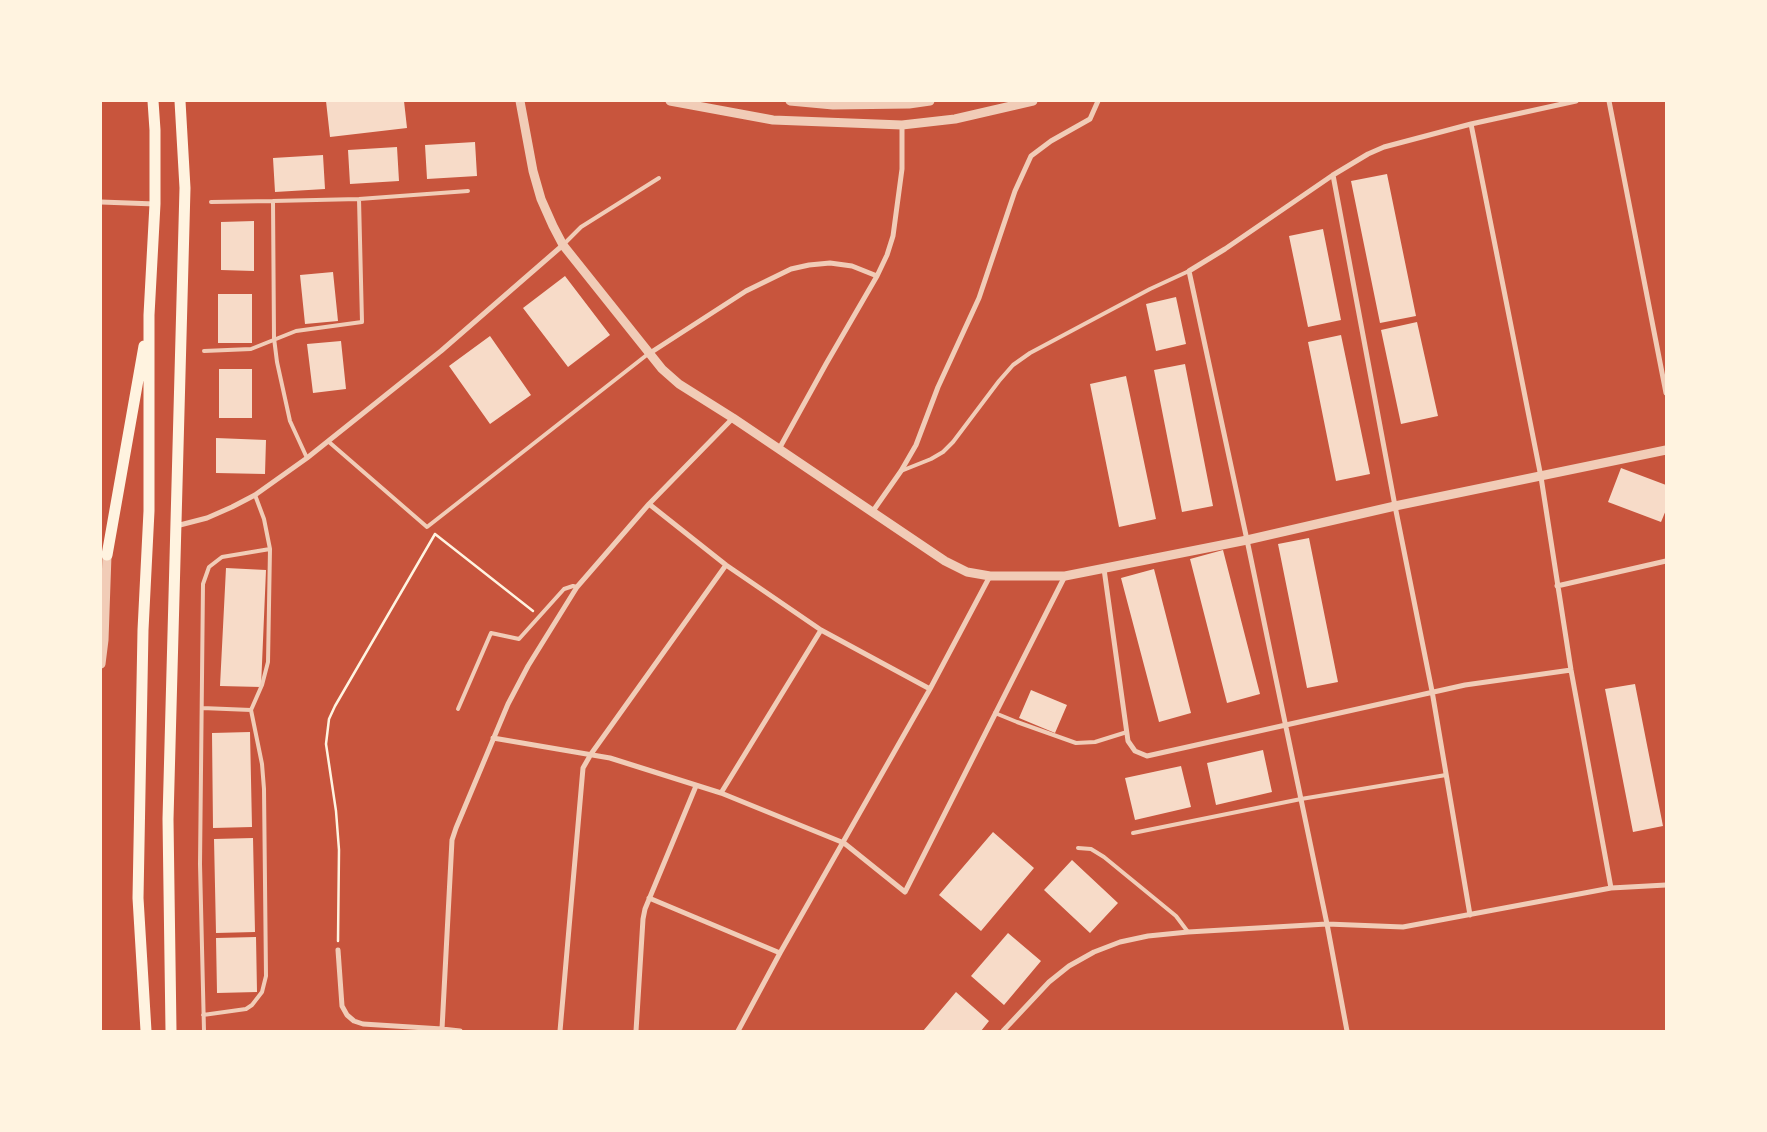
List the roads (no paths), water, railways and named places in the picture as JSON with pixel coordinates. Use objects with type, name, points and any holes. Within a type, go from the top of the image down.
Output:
[{"type":"highway","points":[[146,1031],[138,898],[143,630],[148,510],[149,315],[156,204],[153,101]]},
{"type":"highway","points":[[171,1031],[168,819],[185,188],[180,101]]},
{"type":"highway","points":[[107,556],[149,315]]},
{"type":"street","points":[[520,101],[533,171],[541,200],[563,245],[662,369],[679,384],[954,566],[967,572],[990,576],[1065,576],[1247,540],[1395,506],[1666,450]]},
{"type":"street","points":[[670,101],[773,120],[902,125],[955,119],[1033,101]]},
{"type":"street","points":[[790,101],[833,105],[908,104],[930,101]]},
{"type":"street","points":[[873,512],[916,445],[938,388],[979,298],[1015,191],[1031,156],[1051,141],[1090,119],[1098,101]]},
{"type":"street","points":[[1347,1031],[1327,924],[1189,271],[1225,249],[1333,175],[1384,147],[1471,124],[1576,101]]},
{"type":"street","points":[[1609,101],[1666,393]]},
{"type":"street","points":[[1471,124],[1541,477],[1571,670],[1611,888]]},
{"type":"street","points":[[780,450],[887,255],[893,236],[902,169],[902,125]]},
{"type":"street","points":[[1333,175],[1432,691],[1470,915]]},
{"type":"street","points":[[101,202],[156,204]]},
{"type":"street","points":[[176,526],[207,518],[232,508],[255,495],[307,458],[441,351],[563,245]]},
{"type":"street","points":[[650,353],[746,291],[791,269],[830,263],[852,266],[877,276]]},
{"type":"street","points":[[442,1029],[452,840],[508,704],[528,666],[577,587],[649,504],[733,418]]},
{"type":"street","points":[[649,504],[726,565],[821,630],[930,689]]},
{"type":"street","points":[[101,664],[104,640],[107,556]]},
{"type":"street","points":[[1557,586],[1666,561]]},
{"type":"street","points":[[560,1031],[582,775],[586,761],[726,565]]},
{"type":"street","points":[[1104,569],[1127,732],[1131,746],[1147,756],[1465,684],[1571,670]]},
{"type":"street","points":[[738,1031],[930,689],[990,576]]},
{"type":"street","points":[[493,738],[610,758],[721,793],[844,842],[905,892],[1065,576]]},
{"type":"street","points":[[721,793],[821,630]]},
{"type":"street","points":[[636,1031],[643,919],[649,898],[696,786]]},
{"type":"street","points":[[1003,1031],[1049,982],[1069,966],[1094,952],[1148,936],[1327,924],[1403,926],[1611,888],[1666,885]]},
{"type":"street","points":[[649,898],[780,954]]},
{"type":"street","points":[[338,950],[342,1006],[354,1021],[362,1024],[460,1031]]},
{"type":"lane","points":[[563,245],[586,224],[659,178]]},
{"type":"lane","points":[[211,202],[360,199],[468,191]]},
{"type":"lane","points":[[204,351],[251,349],[274,338],[296,331],[362,322],[360,199]]},
{"type":"lane","points":[[273,201],[274,338],[277,362],[290,421],[307,458]]},
{"type":"lane","points":[[901,470],[931,459],[943,452],[953,442],[1013,365],[1030,353],[1150,289],[1189,271]]},
{"type":"lane","points":[[328,442],[427,527],[650,353]]},
{"type":"lane","points":[[203,1014],[246,1009],[257,1000],[266,976],[264,789],[260,755],[251,710],[262,685],[268,662],[270,549],[264,519],[255,495]]},
{"type":"lane","points":[[204,1031],[200,864],[203,584],[206,573],[222,557],[270,549]]},
{"type":"lane","points":[[458,708],[491,634],[519,639],[564,589],[573,586],[577,587]]},
{"type":"lane","points":[[202,708],[251,710]]},
{"type":"lane","points":[[995,712],[1076,743],[1095,742],[1127,732]]},
{"type":"lane","points":[[1133,833],[1300,799],[1446,775]]},
{"type":"lane","points":[[1078,848],[1091,849],[1104,857],[1176,916],[1188,932]]}]
